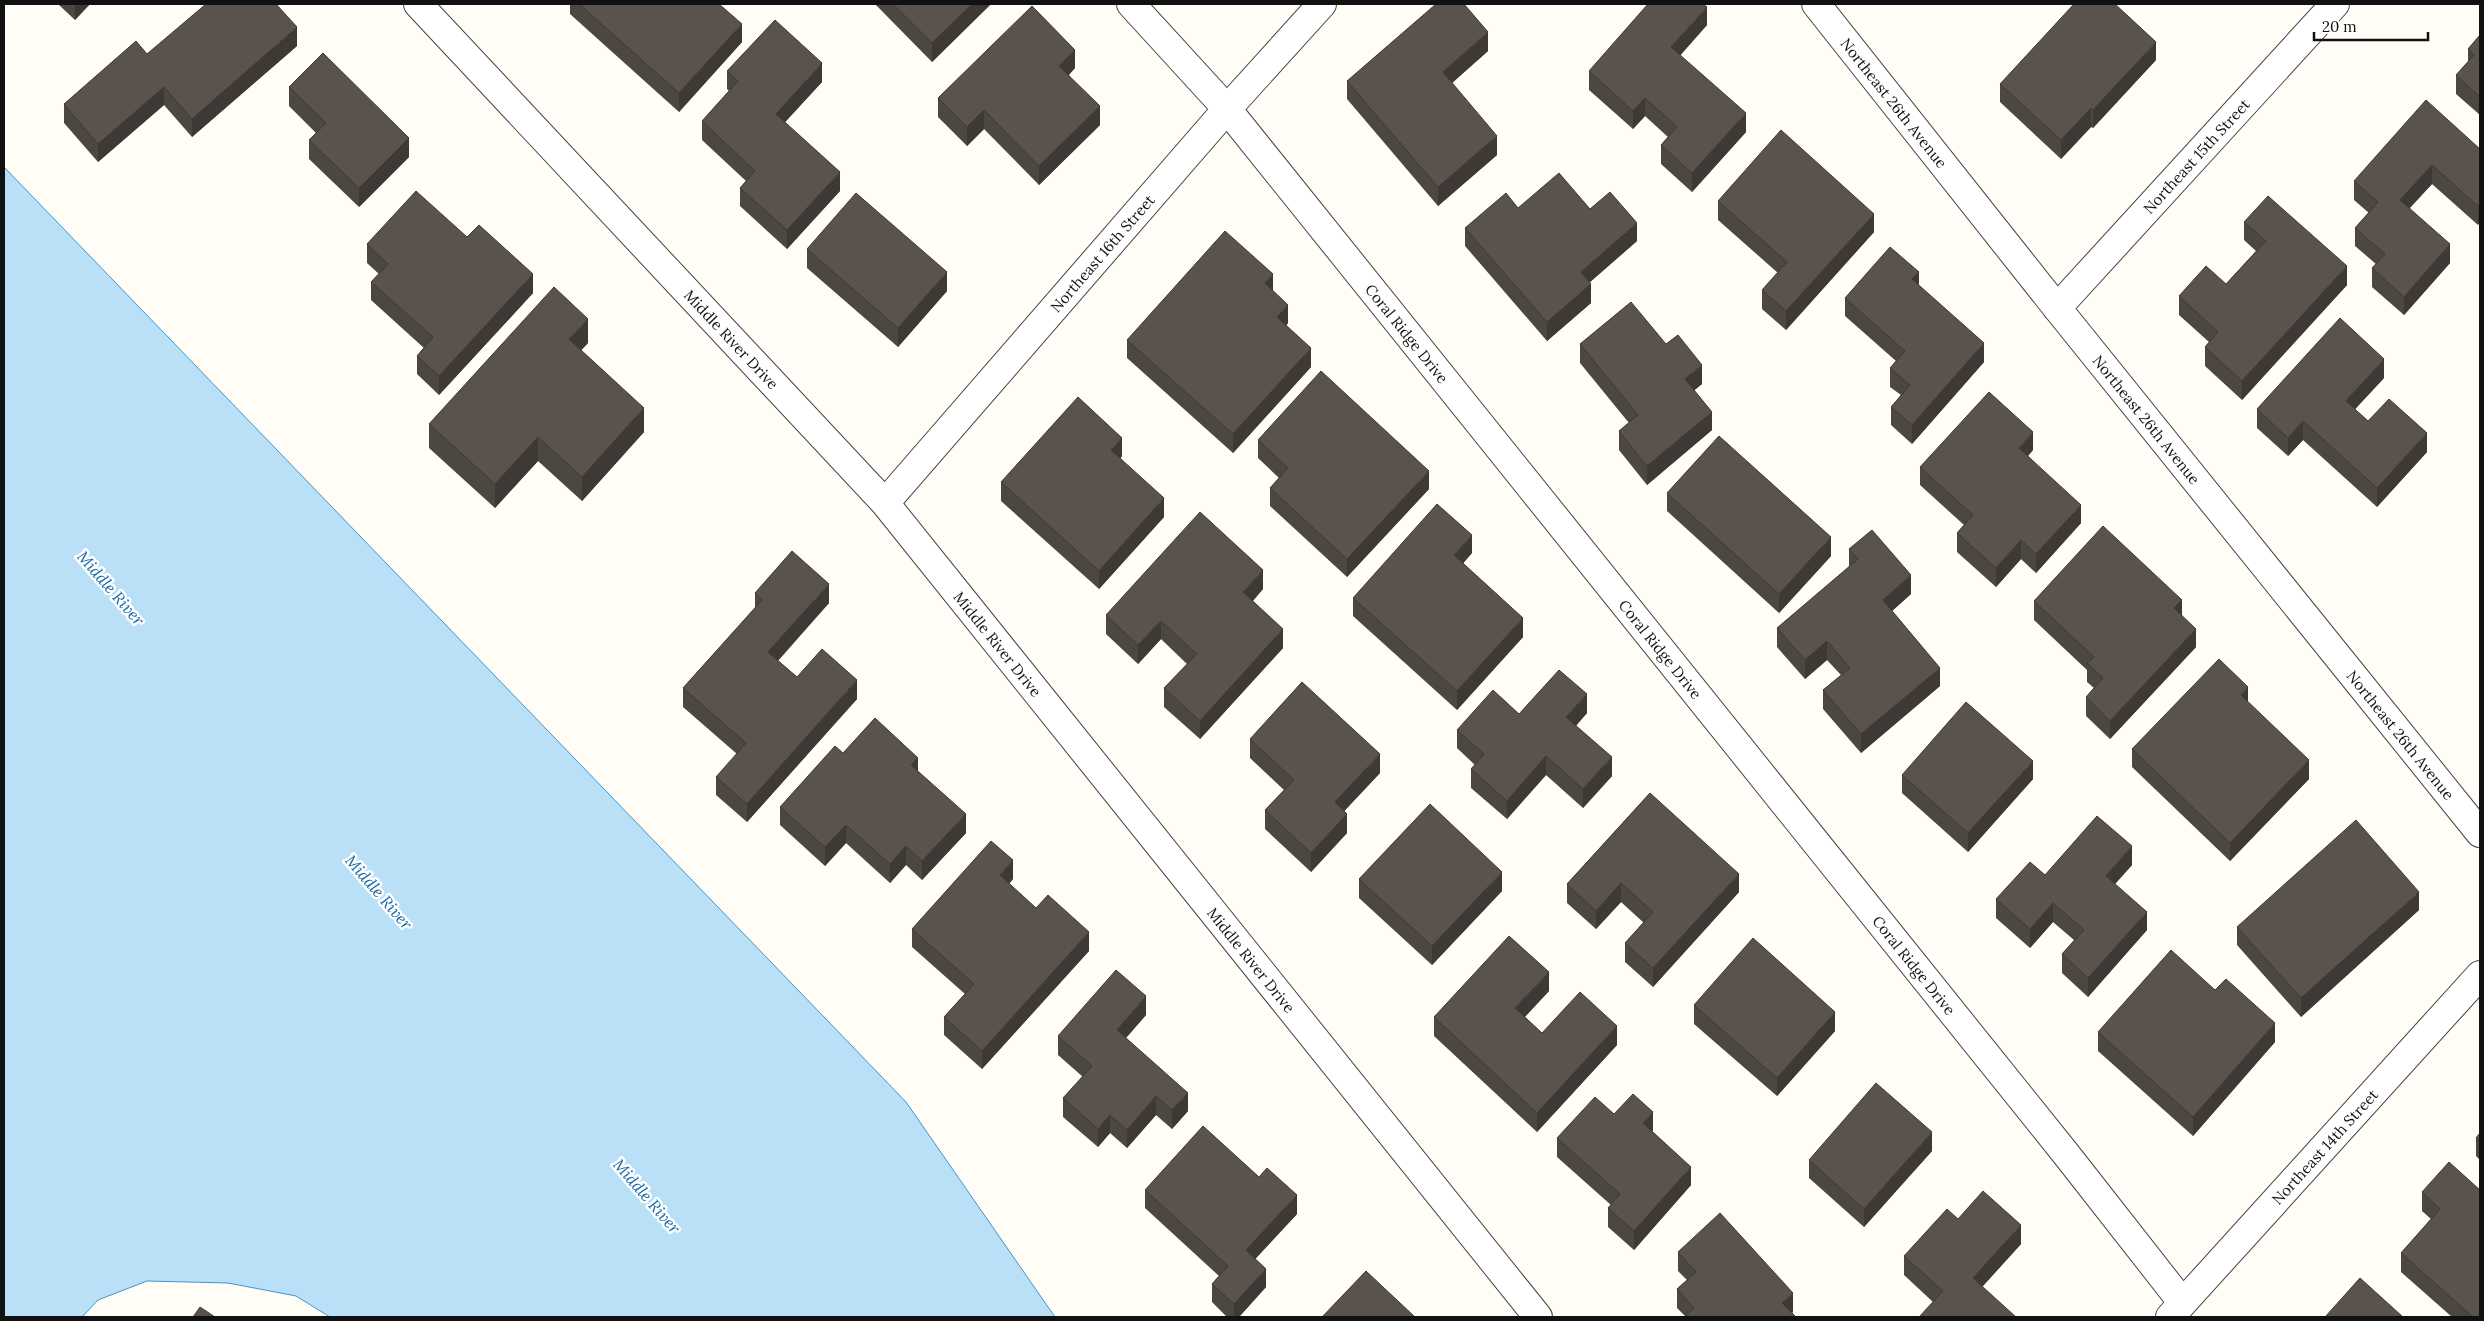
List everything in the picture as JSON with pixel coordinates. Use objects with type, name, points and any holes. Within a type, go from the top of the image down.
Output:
[{"type":"street","name":"Middle River Drive","points":[[418,4],[885,503],[1538,1317]]},
{"type":"street","name":"Coral Ridge Drive","points":[[1131,4],[1227,109],[2060,1146],[2176,1310]]},
{"type":"street","name":"Northeast 16th Street","points":[[885,503],[1227,109],[1322,4]]},
{"type":"street","name":"Northeast 26th Avenue","points":[[1816,4],[2057,308],[2480,833]]},
{"type":"street","name":"Northeast 15th Street","points":[[2057,308],[2335,4]]},
{"type":"street","name":"Northeast 14th Street","points":[[2176,1310],[2480,976]]},
{"type":"water","name":"Middle River","points":[[4,167],[906,1102],[1055,1317],[330,1317],[296,1296],[228,1283],[147,1281],[98,1300],[82,1317],[4,1317]]},
{"type":"building","points":[[206,4],[276,4],[297,27],[192,119],[164,87],[98,144],[64,104],[136,41],[147,54]]},
{"type":"building","points":[[579,4],[719,4],[742,24],[679,93]]},
{"type":"building","points":[[893,4],[972,4],[932,43]]},
{"type":"building","points":[[1436,4],[1464,4],[1488,32],[1443,72],[1497,136],[1438,187],[1347,81]]},
{"type":"building","points":[[1648,4],[1703,4],[1707,7],[1671,47],[1746,113],[1692,173],[1661,145],[1677,127],[1645,98],[1633,111],[1589,71]]},
{"type":"building","points":[[2074,4],[2115,4],[2156,42],[2093,110],[2091,108],[2061,140],[2000,84]]},
{"type":"building","points":[[1032,6],[1075,50],[1059,66],[1100,106],[1039,166],[984,110],[967,127],[938,98]]},
{"type":"building","points":[[775,20],[822,63],[776,114],[840,172],[787,230],[740,188],[755,171],[702,121],[738,81],[727,71]]},
{"type":"building","points":[[2480,35],[2480,97],[2456,75],[2474,55],[2468,49]]},
{"type":"building","points":[[323,53],[409,138],[359,188],[309,140],[326,123],[289,87]]},
{"type":"building","points":[[2426,100],[2480,149],[2480,203],[2478,206],[2432,165],[2400,200],[2450,244],[2404,297],[2372,268],[2385,254],[2355,228],[2378,202],[2354,181]]},
{"type":"building","points":[[1781,130],[1874,214],[1786,311],[1762,290],[1787,262],[1718,201]]},
{"type":"building","points":[[1559,173],[1590,209],[1610,192],[1637,223],[1581,272],[1591,284],[1547,322],[1465,228],[1506,193],[1518,208]]},
{"type":"building","points":[[416,191],[467,237],[479,225],[533,274],[439,376],[417,356],[433,337],[371,282],[388,264],[367,244]]},
{"type":"building","points":[[856,193],[947,272],[898,328],[807,249]]},
{"type":"building","points":[[2268,196],[2347,266],[2242,381],[2205,347],[2218,332],[2179,296],[2206,266],[2226,284],[2266,241],[2244,222]]},
{"type":"building","points":[[1225,231],[1273,274],[1265,283],[1288,305],[1277,317],[1311,348],[1233,434],[1127,340]]},
{"type":"building","points":[[1890,247],[1919,272],[1912,279],[1984,343],[1912,425],[1891,407],[1910,385],[1890,368],[1905,351],[1845,298]]},
{"type":"building","points":[[554,287],[588,319],[569,339],[644,408],[582,477],[538,437],[495,484],[429,424]]},
{"type":"building","points":[[1631,302],[1666,344],[1678,335],[1702,365],[1685,379],[1712,412],[1647,466],[1619,431],[1638,415],[1580,344]]},
{"type":"building","points":[[2340,318],[2384,359],[2346,401],[2368,421],[2389,399],[2427,433],[2377,488],[2303,421],[2288,438],[2257,409]]},
{"type":"building","points":[[1321,371],[1429,471],[1347,559],[1270,488],[1288,468],[1258,440]]},
{"type":"building","points":[[1989,392],[2033,432],[2019,448],[2081,505],[2036,554],[2021,540],[1996,568],[1957,533],[1973,515],[1920,467]]},
{"type":"building","points":[[1078,397],[1122,438],[1111,450],[1164,498],[1099,571],[1001,482]]},
{"type":"building","points":[[1719,436],[1831,537],[1779,594],[1667,493]]},
{"type":"building","points":[[1437,504],[1472,535],[1454,555],[1523,618],[1457,691],[1353,598]]},
{"type":"building","points":[[1200,512],[1263,570],[1243,592],[1283,629],[1200,721],[1164,688],[1197,654],[1161,621],[1138,645],[1106,615]]},
{"type":"building","points":[[2103,526],[2182,600],[2174,608],[2196,629],[2110,721],[2086,697],[2103,678],[2087,663],[2094,657],[2034,601]]},
{"type":"building","points":[[1872,530],[1911,575],[1883,600],[1940,668],[1861,734],[1823,690],[1850,668],[1827,641],[1805,660],[1777,628],[1858,559],[1849,549]]},
{"type":"building","points":[[792,551],[829,584],[768,652],[797,677],[822,649],[857,680],[747,804],[716,777],[746,743],[683,688],[762,600],[755,593]]},
{"type":"building","points":[[2219,659],[2248,687],[2241,695],[2309,760],[2230,843],[2132,749]]},
{"type":"building","points":[[1559,670],[1587,694],[1566,717],[1612,757],[1583,789],[1546,756],[1507,801],[1471,769],[1484,754],[1457,730],[1493,690],[1519,714]]},
{"type":"building","points":[[1302,682],[1380,754],[1335,802],[1347,814],[1311,853],[1265,810],[1294,780],[1250,739]]},
{"type":"building","points":[[1966,702],[2033,761],[1968,833],[1902,775]]},
{"type":"building","points":[[875,718],[918,758],[911,765],[966,814],[922,861],[906,846],[890,864],[846,825],[825,847],[780,807],[835,746],[843,753]]},
{"type":"building","points":[[1650,793],[1739,874],[1653,968],[1625,943],[1653,912],[1621,883],[1596,911],[1567,884]]},
{"type":"building","points":[[1430,804],[1502,872],[1432,946],[1359,879]]},
{"type":"building","points":[[2097,816],[2132,846],[2106,876],[2147,912],[2088,978],[2062,954],[2084,930],[2053,903],[2030,929],[1996,899],[2030,862],[2045,875]]},
{"type":"building","points":[[2356,820],[2419,892],[2301,998],[2237,927]]},
{"type":"building","points":[[991,841],[1013,860],[1000,875],[1036,908],[1048,895],[1089,932],[982,1051],[944,1017],[974,984],[912,929]]},
{"type":"building","points":[[1509,936],[1549,972],[1515,1008],[1542,1033],[1580,992],[1617,1026],[1537,1113],[1434,1017]]},
{"type":"building","points":[[1753,938],[1835,1012],[1777,1078],[1694,1005]]},
{"type":"building","points":[[2171,950],[2215,990],[2226,979],[2275,1023],[2193,1117],[2098,1032]]},
{"type":"building","points":[[1116,970],[1146,996],[1117,1030],[1188,1093],[1172,1110],[1156,1096],[1127,1130],[1110,1115],[1098,1129],[1063,1098],[1092,1066],[1058,1036]]},
{"type":"building","points":[[1876,1083],[1932,1132],[1864,1209],[1809,1160]]},
{"type":"building","points":[[1633,1094],[1653,1112],[1643,1123],[1691,1167],[1634,1231],[1608,1208],[1620,1194],[1557,1138],[1595,1097],[1614,1114]]},
{"type":"building","points":[[1203,1126],[1259,1177],[1267,1168],[1297,1195],[1246,1250],[1266,1269],[1234,1304],[1212,1284],[1228,1266],[1145,1190]]},
{"type":"building","points":[[2480,1133],[2480,1141],[2476,1138]]},
{"type":"building","points":[[2449,1162],[2480,1190],[2480,1317],[2473,1317],[2401,1253],[2440,1209],[2422,1192]]},
{"type":"building","points":[[1983,1191],[2021,1225],[1973,1278],[2016,1317],[1919,1317],[1943,1291],[1904,1256],[1947,1209],[1958,1219]]},
{"type":"building","points":[[1720,1213],[1793,1293],[1782,1303],[1796,1317],[1684,1317],[1694,1308],[1677,1289],[1696,1272],[1678,1252]]},
{"type":"building","points":[[1366,1271],[1415,1317],[1322,1317]]},
{"type":"building","points":[[2360,1278],[2403,1317],[2325,1317]]},
{"type":"building","points":[[200,1307],[215,1317],[193,1317]]}]
